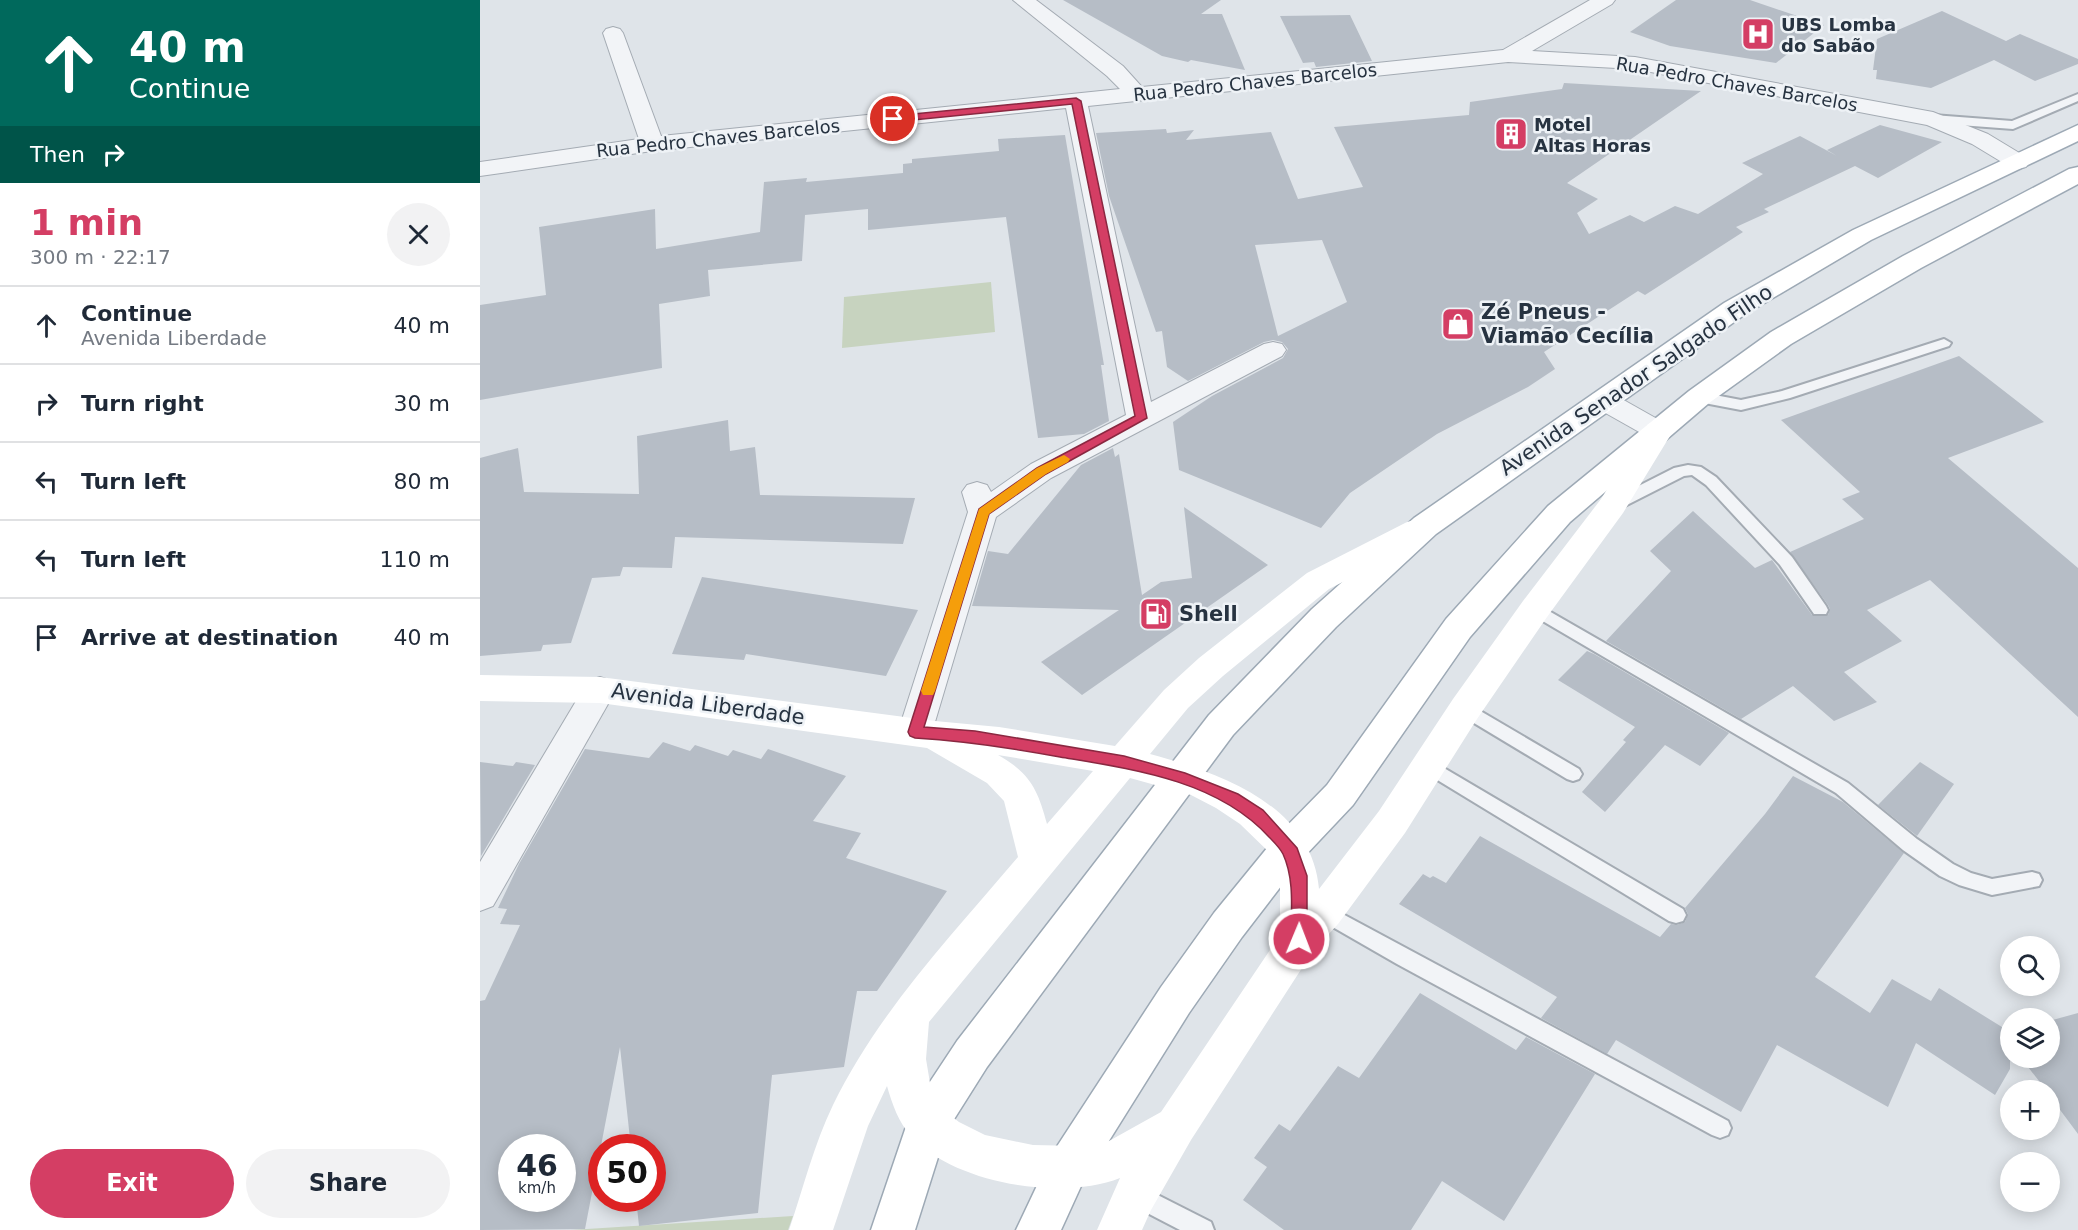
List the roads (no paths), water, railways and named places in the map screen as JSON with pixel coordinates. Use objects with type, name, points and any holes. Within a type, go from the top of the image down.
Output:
[{"type":"main road","name":"Avenida Senador Salgado Filho","points":[[893,1230],[927,1123],[972,1054],[1180,777],[1221,725],[1299,643],[1425,526],[1734,309],[1862,235],[2078,132]]},
{"type":"main road","points":[[1038,1230],[1067,1169],[1174,1000],[1289,848],[1340,795],[1458,628],[1559,514],[1699,397],[1781,338],[1912,262],[2078,174]]},
{"type":"main road","points":[[1127,1213],[1176,1126],[1312,926],[1392,822],[1465,709],[1535,609],[1612,506],[1658,431]]},
{"type":"main road","name":"Avenida Senador Salgado Filho","points":[[811,1230],[848,1120],[874,1070],[909,1016],[1038,861],[1185,691],[1211,667],[1318,581],[1425,526]]},
{"type":"main road","name":"Avenida Liberdade","points":[[480,688],[600,690],[925,734],[975,736],[1124,762]]},
{"type":"main road","name":"Avenida Liberdade","points":[[925,734],[1000,773],[1021,795],[1038,861]]},
{"type":"main road","points":[[1124,762],[1180,777],[1232,799],[1257,814],[1289,848],[1312,926]]},
{"type":"main road","points":[[909,1016],[904,1044],[908,1080],[914,1100],[927,1123],[947,1138],[983,1156],[1020,1166],[1067,1169],[1102,1164],[1176,1126]]},
{"type":"street","points":[[1023,0],[1115,71],[1137,94]]},
{"type":"street","points":[[1508,56],[1605,0]]},
{"type":"street","points":[[613,33],[652,144]]},
{"type":"street","name":"Rua Pedro Chaves Barcelos","points":[[480,169],[652,144],[1508,56],[1635,63],[1933,119],[1980,139],[2018,162]]},
{"type":"street","points":[[1076,101],[1141,418]]},
{"type":"street","points":[[925,734],[980,502],[1273,350]]},
{"type":"street","points":[[1603,400],[1658,431]]},
{"type":"street","points":[[480,895],[600,690]]},
{"type":"lane","points":[[1933,119],[2013,125],[2078,97]]},
{"type":"lane","points":[[1699,397],[1741,405],[1785,395],[1944,343]]},
{"type":"lane","points":[[1612,506],[1688,468],[1698,470],[1786,561],[1820,610]]},
{"type":"lane","points":[[1535,609],[1842,788],[1871,810],[1913,848],[1957,875],[1989,887],[2032,880]]},
{"type":"lane","points":[[1465,709],[1573,774]]},
{"type":"lane","points":[[1427,765],[1677,915]]},
{"type":"lane","points":[[1312,926],[1404,958],[1720,1128]]},
{"type":"lane","points":[[1127,1213],[1203,1230]]},
{"type":"place","name":"UBS Lomba do Sabão","points":[[1758,34]]},
{"type":"place","name":"Motel Altas Horas","points":[[1511,134]]},
{"type":"place","name":"Zé Pneus - Viamão Cecília","points":[[1458,324]]},
{"type":"place","name":"Shell","points":[[1156,614]]}]
